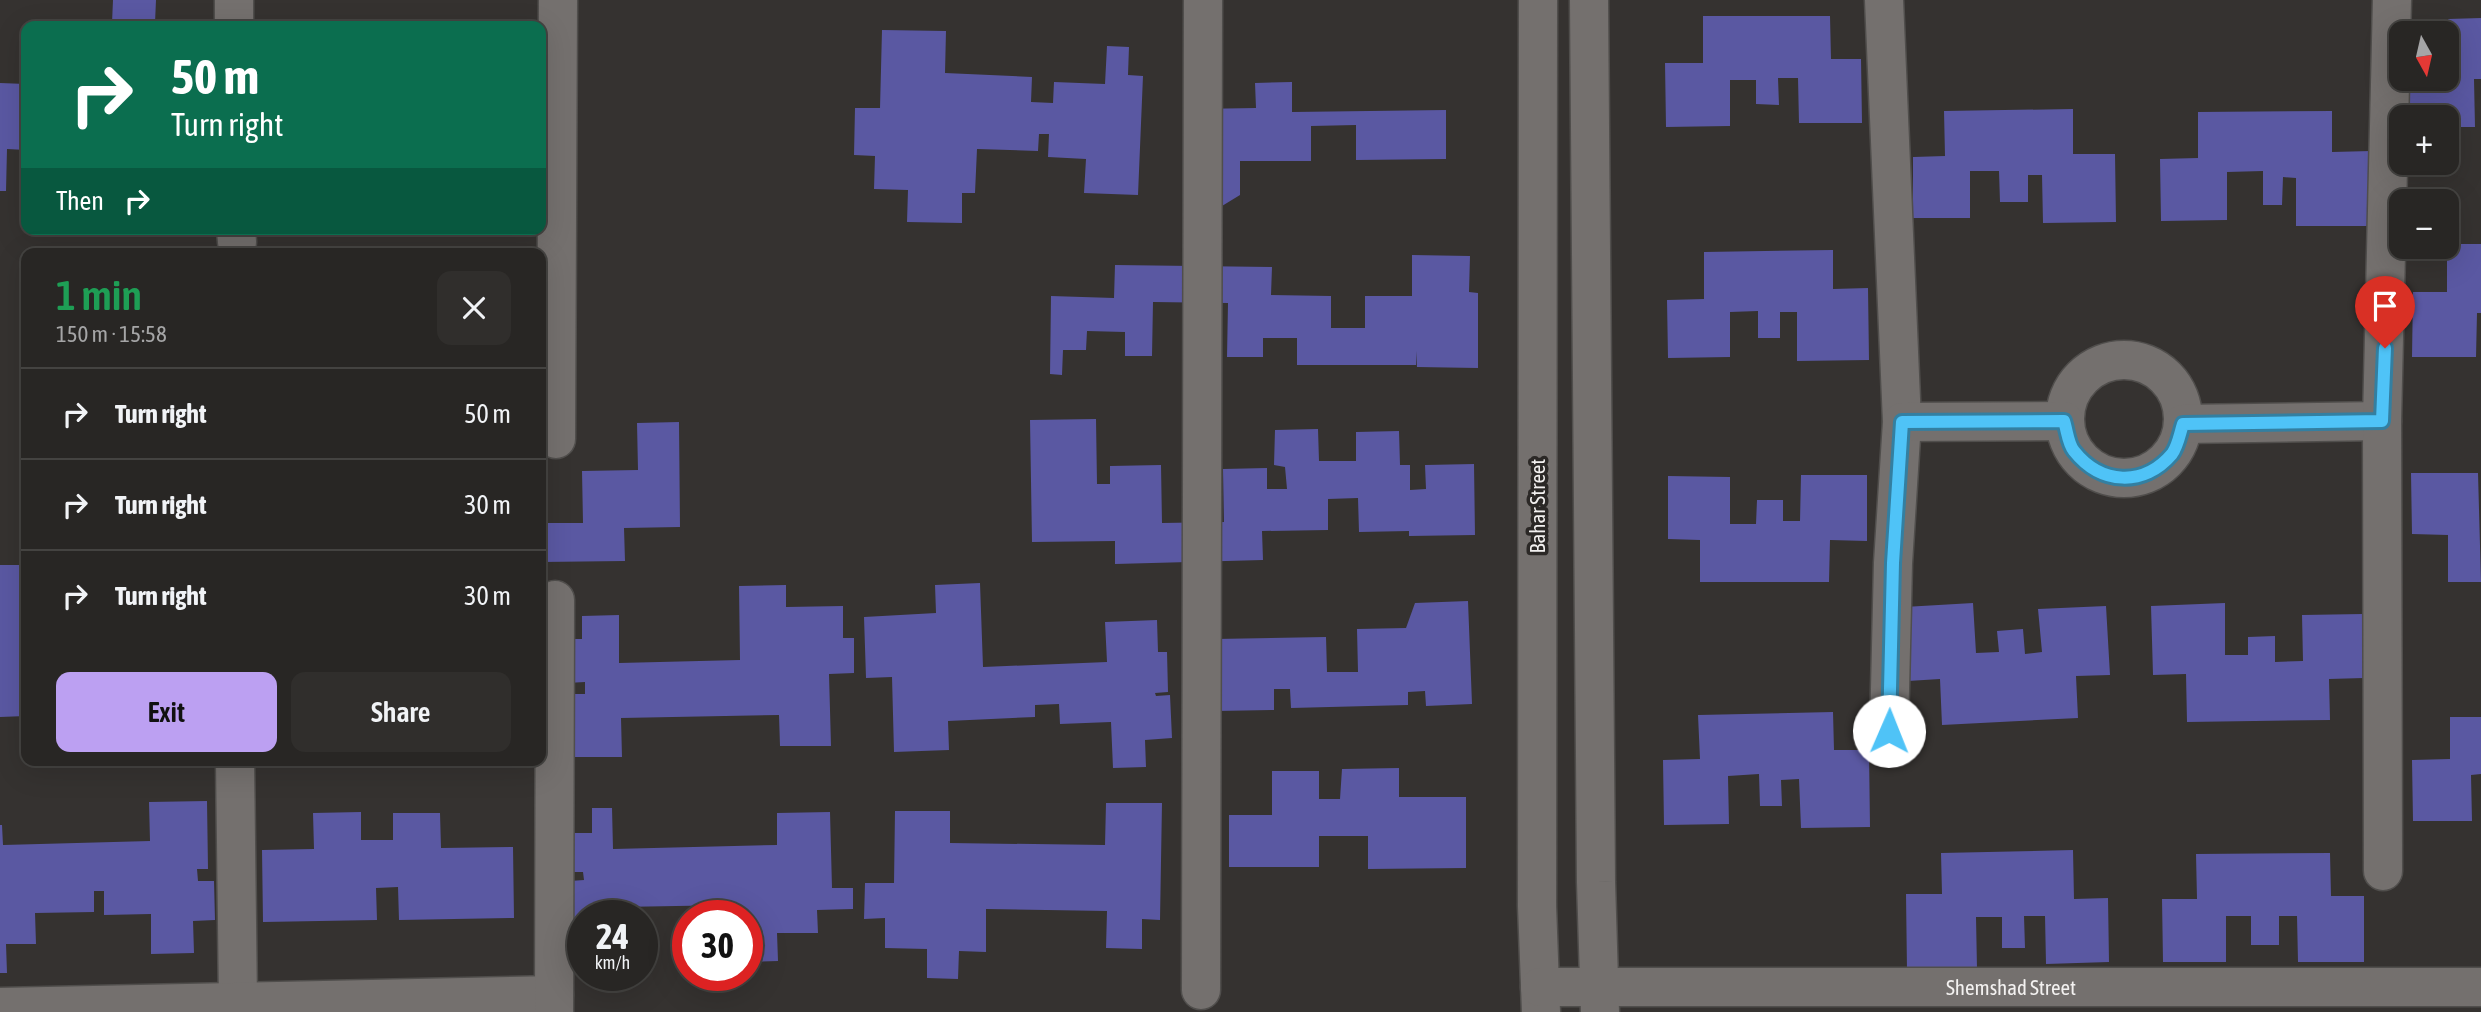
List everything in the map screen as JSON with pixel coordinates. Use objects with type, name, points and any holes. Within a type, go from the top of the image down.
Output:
[{"type":"street","points":[[234,0],[234,21]]},
{"type":"street","points":[[556,439],[558,0]]},
{"type":"street","points":[[1201,990],[1203,0]]},
{"type":"street","name":"Bahar Street","points":[[1538,0],[1536,906],[1541,1000]]},
{"type":"street","points":[[1589,0],[1596,855],[1600,999]]},
{"type":"street","points":[[1884,0],[1902,422],[1893,563],[1889,731]]},
{"type":"street","points":[[2384,871],[2382,421],[2392,0]]},
{"type":"street","points":[[2114,360],[2136,360],[2156,369],[2172,383],[2182,402],[2183,424],[2174,452],[2152,472],[2122,479],[2094,471],[2072,449],[2064,421],[2067,400],[2077,381],[2094,367],[2114,360]]},
{"type":"street","points":[[1902,422],[2064,421]]},
{"type":"street","points":[[2183,424],[2382,421]]},
{"type":"street","points":[[0,1007],[239,1003],[554,1003],[555,600]]},
{"type":"street","points":[[235,766],[239,1003]]},
{"type":"street","name":"Shemshad Street","points":[[1541,1000],[2481,988]]},
{"type":"building","points":[[113,0],[156,0],[155,21],[112,21]]},
{"type":"building","points":[[1703,16],[1830,16],[1831,59],[1861,59],[1862,123],[1799,123],[1798,78],[1778,78],[1779,105],[1756,104],[1756,80],[1730,80],[1730,126],[1666,127],[1665,63],[1703,63]]},
{"type":"building","points":[[2481,18],[2481,79],[2474,79],[2475,127],[2459,127],[2459,105],[2404,105],[2404,91],[2459,91],[2459,21],[2448,19]]},
{"type":"building","points":[[882,30],[946,31],[945,73],[1032,77],[1031,102],[1053,103],[1054,82],[1105,84],[1107,46],[1129,47],[1128,75],[1143,76],[1138,195],[1084,193],[1086,159],[1048,157],[1049,134],[1039,134],[1038,151],[977,149],[975,193],[962,193],[962,223],[907,222],[908,190],[874,189],[875,156],[854,155],[855,108],[880,108]]},
{"type":"building","points":[[1292,82],[1292,112],[1446,110],[1446,159],[1356,160],[1356,125],[1311,126],[1311,161],[1240,161],[1240,195],[1222,206],[1196,109],[1256,108],[1255,83]]},
{"type":"building","points":[[0,83],[21,84],[21,150],[7,149],[6,191],[0,191]]},
{"type":"building","points":[[2073,109],[2073,154],[2115,154],[2116,222],[2043,223],[2042,175],[2028,175],[2028,202],[2000,202],[1999,171],[1970,171],[1970,218],[1913,218],[1913,157],[1945,156],[1944,111]]},
{"type":"building","points":[[2332,111],[2332,152],[2371,151],[2372,226],[2296,226],[2296,178],[2283,177],[2282,205],[2263,205],[2263,171],[2227,172],[2227,220],[2161,221],[2160,159],[2198,158],[2198,112]]},
{"type":"building","points":[[2459,244],[2481,244],[2481,313],[2477,313],[2476,357],[2412,357],[2413,292],[2447,292],[2447,259],[2459,259]]},
{"type":"building","points":[[1833,250],[1833,289],[1868,288],[1869,360],[1797,361],[1797,312],[1780,312],[1780,338],[1758,338],[1758,311],[1730,312],[1730,357],[1668,358],[1667,300],[1704,299],[1704,252]]},
{"type":"building","points":[[1412,255],[1470,256],[1469,292],[1478,293],[1478,368],[1417,367],[1416,351],[1416,365],[1297,365],[1297,338],[1263,338],[1263,357],[1227,357],[1228,303],[1153,302],[1152,356],[1125,356],[1125,332],[1087,331],[1086,350],[1063,350],[1062,375],[1050,374],[1051,296],[1114,298],[1115,265],[1272,267],[1271,295],[1331,296],[1331,328],[1365,328],[1365,296],[1412,296]]},
{"type":"building","points":[[1096,419],[1097,484],[1110,484],[1110,466],[1161,465],[1162,523],[1224,522],[1223,469],[1267,468],[1267,489],[1287,489],[1285,467],[1274,465],[1275,430],[1318,429],[1319,461],[1356,461],[1356,432],[1399,431],[1400,465],[1410,465],[1410,490],[1426,489],[1425,465],[1474,464],[1475,535],[1409,536],[1409,531],[1359,532],[1358,498],[1328,499],[1328,530],[1262,531],[1263,560],[1115,564],[1115,541],[1032,542],[1030,420]]},
{"type":"building","points":[[679,422],[680,527],[624,528],[625,561],[546,562],[546,523],[583,523],[582,471],[638,470],[637,423]]},
{"type":"building","points":[[2411,473],[2478,473],[2481,582],[2448,582],[2448,535],[2412,534]]},
{"type":"building","points":[[1801,475],[1867,475],[1867,541],[1830,540],[1829,582],[1700,582],[1700,540],[1668,539],[1668,476],[1730,477],[1730,524],[1756,524],[1757,500],[1783,500],[1783,521],[1800,521]]},
{"type":"building","points":[[0,565],[21,565],[21,716],[0,717]]},
{"type":"building","points":[[980,583],[983,667],[1107,662],[1105,622],[1157,620],[1158,652],[1167,652],[1168,692],[1155,693],[1156,696],[1170,695],[1172,738],[1145,740],[1146,767],[1113,768],[1111,722],[1060,724],[1059,704],[1035,705],[1035,717],[948,721],[949,750],[894,752],[892,677],[866,678],[864,617],[936,613],[935,585]]},
{"type":"building","points":[[786,585],[786,607],[843,606],[843,638],[854,638],[854,673],[829,674],[831,746],[780,746],[779,715],[621,718],[622,757],[566,757],[564,694],[585,694],[585,682],[567,683],[566,639],[582,639],[582,616],[619,615],[619,663],[740,660],[739,586]]},
{"type":"building","points":[[1468,601],[1472,704],[1426,706],[1425,691],[1408,692],[1408,705],[1291,708],[1290,689],[1274,689],[1274,710],[1216,711],[1215,639],[1326,637],[1327,672],[1358,672],[1357,629],[1406,628],[1415,603]]},
{"type":"building","points":[[1973,603],[1976,653],[1999,652],[1997,631],[2023,629],[2025,654],[2042,652],[2038,609],[2106,606],[2110,675],[2076,676],[2078,718],[1942,725],[1940,679],[1908,681],[1904,607]]},
{"type":"building","points":[[2225,603],[2225,655],[2248,655],[2248,637],[2275,636],[2275,662],[2303,661],[2302,615],[2363,614],[2364,678],[2329,679],[2330,720],[2187,722],[2186,674],[2153,675],[2151,606]]},
{"type":"building","points":[[1833,712],[1834,750],[1869,750],[1870,827],[1801,828],[1799,779],[1781,780],[1782,806],[1760,806],[1759,774],[1728,776],[1729,824],[1664,825],[1663,760],[1700,759],[1698,715]]},
{"type":"building","points":[[2450,717],[2481,717],[2481,774],[2471,775],[2472,821],[2413,821],[2412,760],[2450,759]]},
{"type":"building","points":[[1399,768],[1399,797],[1466,797],[1466,868],[1368,869],[1368,836],[1319,836],[1319,867],[1229,867],[1229,815],[1272,815],[1272,771],[1319,771],[1319,799],[1340,799],[1342,769]]},
{"type":"building","points":[[207,801],[208,869],[197,869],[198,881],[214,881],[215,920],[193,921],[194,953],[151,954],[151,914],[104,915],[104,891],[94,891],[94,912],[35,913],[36,944],[6,944],[7,973],[0,973],[0,825],[3,845],[150,841],[149,802]]},
{"type":"building","points":[[1106,803],[1162,803],[1160,920],[1142,919],[1142,949],[1106,948],[1107,911],[986,909],[986,952],[959,951],[958,979],[927,978],[927,949],[885,948],[885,918],[864,919],[865,883],[894,883],[895,811],[950,811],[950,843],[1105,845]]},
{"type":"building","points":[[592,808],[612,808],[613,849],[777,845],[777,813],[830,812],[832,888],[853,888],[853,909],[817,910],[818,933],[777,933],[778,961],[763,961],[763,900],[672,900],[672,906],[658,906],[658,900],[570,900],[570,881],[584,880],[583,872],[570,872],[569,833],[592,833]]},
{"type":"building","points":[[361,812],[361,840],[393,840],[393,813],[440,813],[441,848],[513,847],[514,918],[399,920],[398,887],[376,888],[377,920],[263,922],[262,850],[314,849],[313,813]]},
{"type":"building","points":[[2073,850],[2074,899],[2108,898],[2109,962],[2046,964],[2045,916],[2024,916],[2025,948],[2002,948],[2002,917],[1976,917],[1977,969],[1907,971],[1906,894],[1942,894],[1941,853]]},
{"type":"building","points":[[2330,853],[2331,896],[2364,896],[2364,962],[2298,962],[2297,916],[2279,916],[2279,945],[2251,945],[2251,916],[2226,916],[2226,962],[2163,962],[2162,899],[2197,899],[2196,854]]},
{"type":"route","points":[[1889,731],[1893,563],[1902,422],[2064,421],[2072,449],[2094,471],[2122,479],[2152,472],[2174,452],[2183,424],[2382,421],[2385,348]]}]
